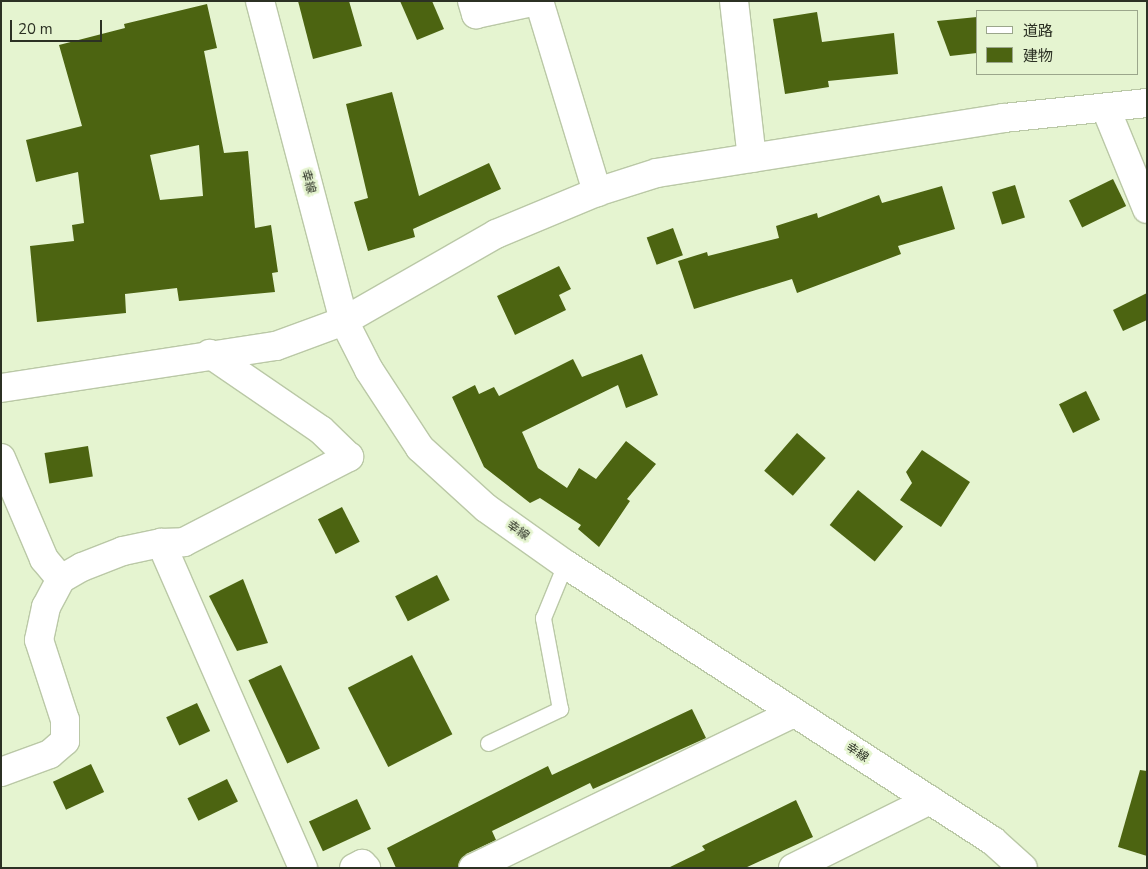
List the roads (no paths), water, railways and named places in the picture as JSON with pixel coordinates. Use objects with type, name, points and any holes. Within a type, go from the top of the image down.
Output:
[{"type":"street","name":"幸線","points":[[260,1],[344,321],[369,370],[420,448],[486,508],[566,564],[930,800],[993,842],[1023,868]]},
{"type":"street","points":[[472,1],[476,14],[538,1],[597,192]]},
{"type":"street","points":[[734,1],[752,158]]},
{"type":"street","points":[[1,388],[210,354],[276,346],[344,321],[496,234],[597,192],[657,173],[1004,118],[1106,109],[1147,103]]},
{"type":"street","points":[[1106,109],[1147,209]]},
{"type":"street","points":[[1,772],[50,754],[65,741],[64,720],[39,640],[46,607],[61,579],[82,567],[123,552],[161,542],[184,542],[349,456],[321,430],[210,354]]},
{"type":"street","points":[[1,458],[44,559],[61,579]]},
{"type":"street","points":[[161,542],[303,868]]},
{"type":"street","points":[[473,868],[794,713]]},
{"type":"street","points":[[793,868],[930,800]]},
{"type":"street","points":[[354,868],[362,864],[366,868]]},
{"type":"lane","points":[[488,743],[560,709],[543,618],[566,564]]}]
